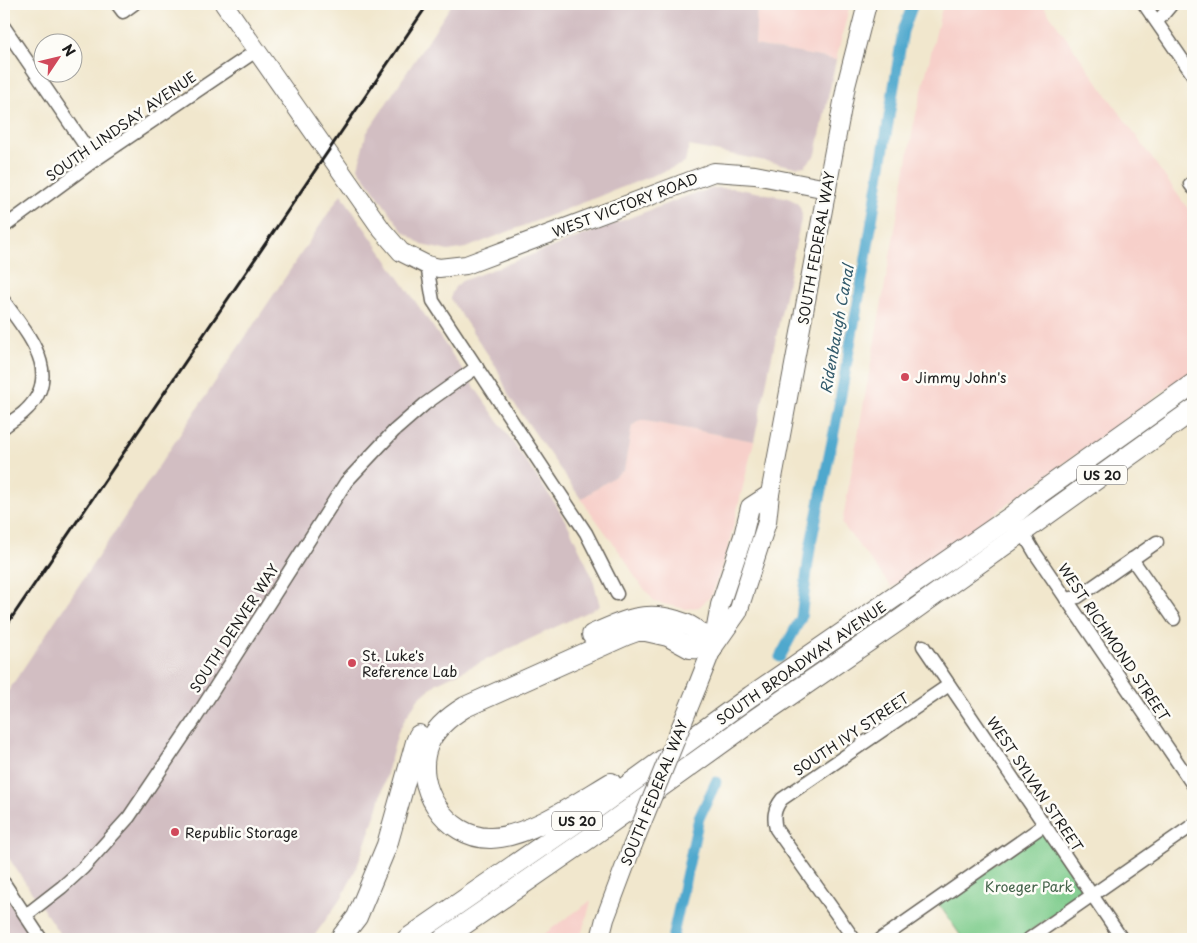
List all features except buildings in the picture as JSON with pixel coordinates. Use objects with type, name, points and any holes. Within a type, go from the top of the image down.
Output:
[{"type":"main road","name":"WEST VICTORY ROAD","points":[[224,4],[382,230],[401,252],[426,265],[439,268],[466,265],[714,172],[755,175],[827,189]]},
{"type":"main road","name":"SOUTH FEDERAL WAY","points":[[600,939],[605,919],[632,847],[712,649],[738,612],[767,522],[770,494],[851,62],[867,4]]},
{"type":"main road","name":"SOUTH BROADWAY AVENUE","points":[[407,939],[751,696],[1012,516],[1033,498],[1193,384]]},
{"type":"main road","name":"SOUTH BROADWAY AVENUE","points":[[443,939],[1024,532],[1193,410]]},
{"type":"main road","points":[[340,939],[357,917],[387,845],[416,742],[425,723],[442,706],[462,694],[621,622],[635,618],[654,616],[684,623],[696,630],[712,649]]},
{"type":"main road","points":[[712,649],[690,648],[668,636],[646,630],[637,631],[599,646],[465,707],[449,717],[428,744],[424,760],[426,781],[432,800],[443,817],[457,828],[473,836],[502,837],[540,823],[596,792],[666,749],[715,723]]},
{"type":"main road","points":[[458,939],[493,904]]},
{"type":"street","points":[[117,4],[123,12],[134,4]]},
{"type":"street","points":[[1144,4],[1193,75]]},
{"type":"street","points":[[1157,22],[1172,4]]},
{"type":"street","points":[[4,27],[8,43],[95,160]]},
{"type":"street","name":"SOUTH LINDSAY AVENUE","points":[[4,227],[95,160],[256,51]]},
{"type":"street","points":[[426,265],[433,301],[586,533],[617,594]]},
{"type":"street","points":[[4,301],[35,344],[41,362],[43,382],[37,397],[24,412],[4,427]]},
{"type":"street","name":"SOUTH DENVER WAY","points":[[26,915],[83,868],[129,818],[195,719],[346,482],[394,431],[425,404],[477,367]]},
{"type":"street","name":"WEST RICHMOND STREET","points":[[1012,516],[1024,532],[1035,553],[1193,785]]},
{"type":"street","points":[[1066,599],[1078,597],[1157,542]]},
{"type":"street","points":[[1132,559],[1174,618]]},
{"type":"street","name":"WEST SYLVAN STREET","points":[[923,646],[1122,939]]},
{"type":"street","name":"SOUTH IVY STREET","points":[[854,939],[776,829],[774,812],[782,799],[949,685]]},
{"type":"street","points":[[881,939],[1044,825]]},
{"type":"street","points":[[1029,939],[1193,825]]},
{"type":"street","points":[[4,883],[42,939]]},
{"type":"shaded area","points":[[452,4],[757,4],[755,45],[836,60],[816,154],[805,166],[796,167],[689,146],[685,163],[466,248],[448,251],[422,245],[402,230],[358,168],[366,134]]},
{"type":"shaded area","points":[[757,4],[850,4],[836,60],[755,45]]},
{"type":"shaded area","points":[[943,4],[1042,4],[1193,216],[1193,370],[892,588],[842,524],[914,123]]},
{"type":"shaded area","points":[[714,188],[734,188],[788,198],[796,202],[800,207],[802,215],[754,441],[640,420],[632,426],[624,470],[581,499],[509,396],[497,368],[451,300],[451,295],[455,287],[462,281],[690,195]]},
{"type":"shaded area","points":[[341,194],[554,502],[569,527],[592,576],[600,606],[437,683],[418,699],[398,732],[378,807],[357,867],[342,897],[312,939],[63,939],[4,851],[4,697]]},
{"type":"shaded area","points":[[640,420],[754,441],[728,548],[712,595],[699,607],[686,609],[655,602],[637,580],[624,558],[581,499],[624,470],[632,426]]},
{"type":"shaded area","points":[[4,894],[35,939],[4,939]]},
{"type":"shaded area","points":[[591,902],[580,939],[537,939]]},
{"type":"green space","name":"Kroeger Park","points":[[1042,831],[1085,893],[1018,939],[963,939],[938,903]]},
{"type":"waterway","name":"Ridenbaugh Canal","points":[[780,657],[801,618],[810,548],[835,427],[865,264],[903,31],[913,4]]},
{"type":"waterway","name":"Ridenbaugh Canal","points":[[672,939],[699,818],[716,782]]},
{"type":"railway","points":[[4,629],[428,4]]},
{"type":"place","name":"Jimmy John's","points":[[905,377]]},
{"type":"place","name":"St. Luke's Reference Lab","points":[[352,663]]},
{"type":"place","name":"Republic Storage","points":[[175,832]]}]
